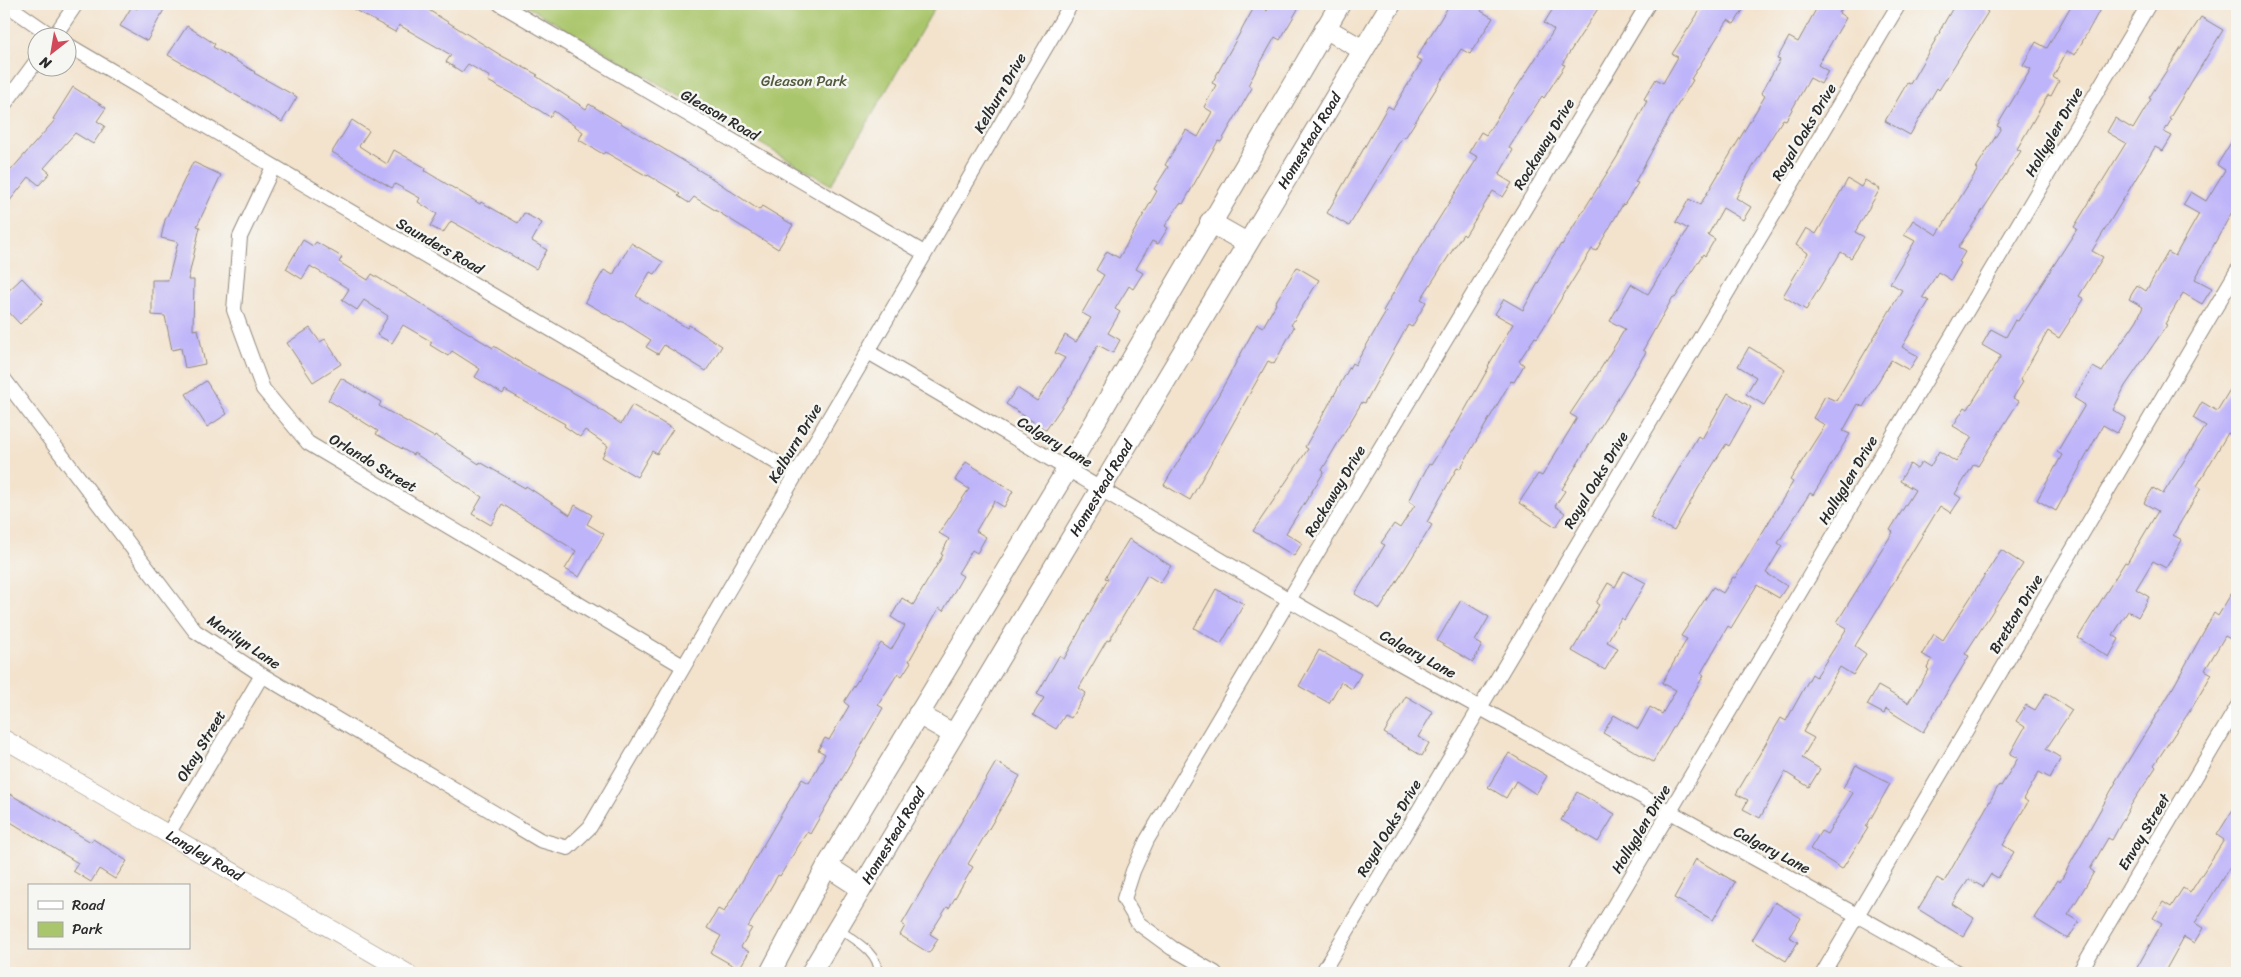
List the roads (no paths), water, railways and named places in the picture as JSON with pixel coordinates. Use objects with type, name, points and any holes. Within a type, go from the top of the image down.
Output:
[{"type":"main road","points":[[770,973],[827,866],[1068,468],[1210,222],[1340,4]]},
{"type":"main road","name":"Homestead Road","points":[[811,973],[1391,4]]},
{"type":"main road","points":[[1325,28],[1363,50]]},
{"type":"main road","points":[[1210,222],[1247,243]]},
{"type":"main road","points":[[918,714],[953,734]]},
{"type":"main road","points":[[827,866],[861,888]]},
{"type":"street","points":[[6,4],[41,28]]},
{"type":"street","points":[[60,28],[76,4]]},
{"type":"street","name":"Gleason Road","points":[[500,4],[924,253]]},
{"type":"street","name":"Kelburn Drive","points":[[519,828],[540,840],[568,848],[590,827],[1071,4]]},
{"type":"street","name":"Rockaway Drive","points":[[1214,973],[1172,948],[1138,923],[1124,899],[1133,871],[1147,840],[1289,600],[1648,4]]},
{"type":"street","name":"Royal Oaks Drive","points":[[1322,973],[1899,4]]},
{"type":"street","name":"Hollyglen Drive","points":[[1574,973],[2149,4]]},
{"type":"street","name":"Saunders Road","points":[[78,51],[796,474]]},
{"type":"street","points":[[4,105],[28,73]]},
{"type":"street","name":"Orlando Street","points":[[273,167],[240,237],[234,310],[263,388],[308,443],[684,666]]},
{"type":"street","name":"Bretton Drive","points":[[1823,973],[2237,271]]},
{"type":"street","name":"Calgary Lane","points":[[868,352],[1068,468],[1289,600],[1669,813],[1858,914],[1958,973]]},
{"type":"street","name":"Marilyn Lane","points":[[4,379],[195,631],[262,675],[519,828]]},
{"type":"street","name":"Okay Street","points":[[168,834],[262,675]]},
{"type":"street","name":"Envoy Street","points":[[2079,973],[2237,707]]},
{"type":"street","name":"Langley Road","points":[[4,739],[406,973]]},
{"type":"lane","points":[[838,928],[867,949],[878,966],[879,973]]},
{"type":"park label","name":"Gleason Park","points":[[804,81]]}]
